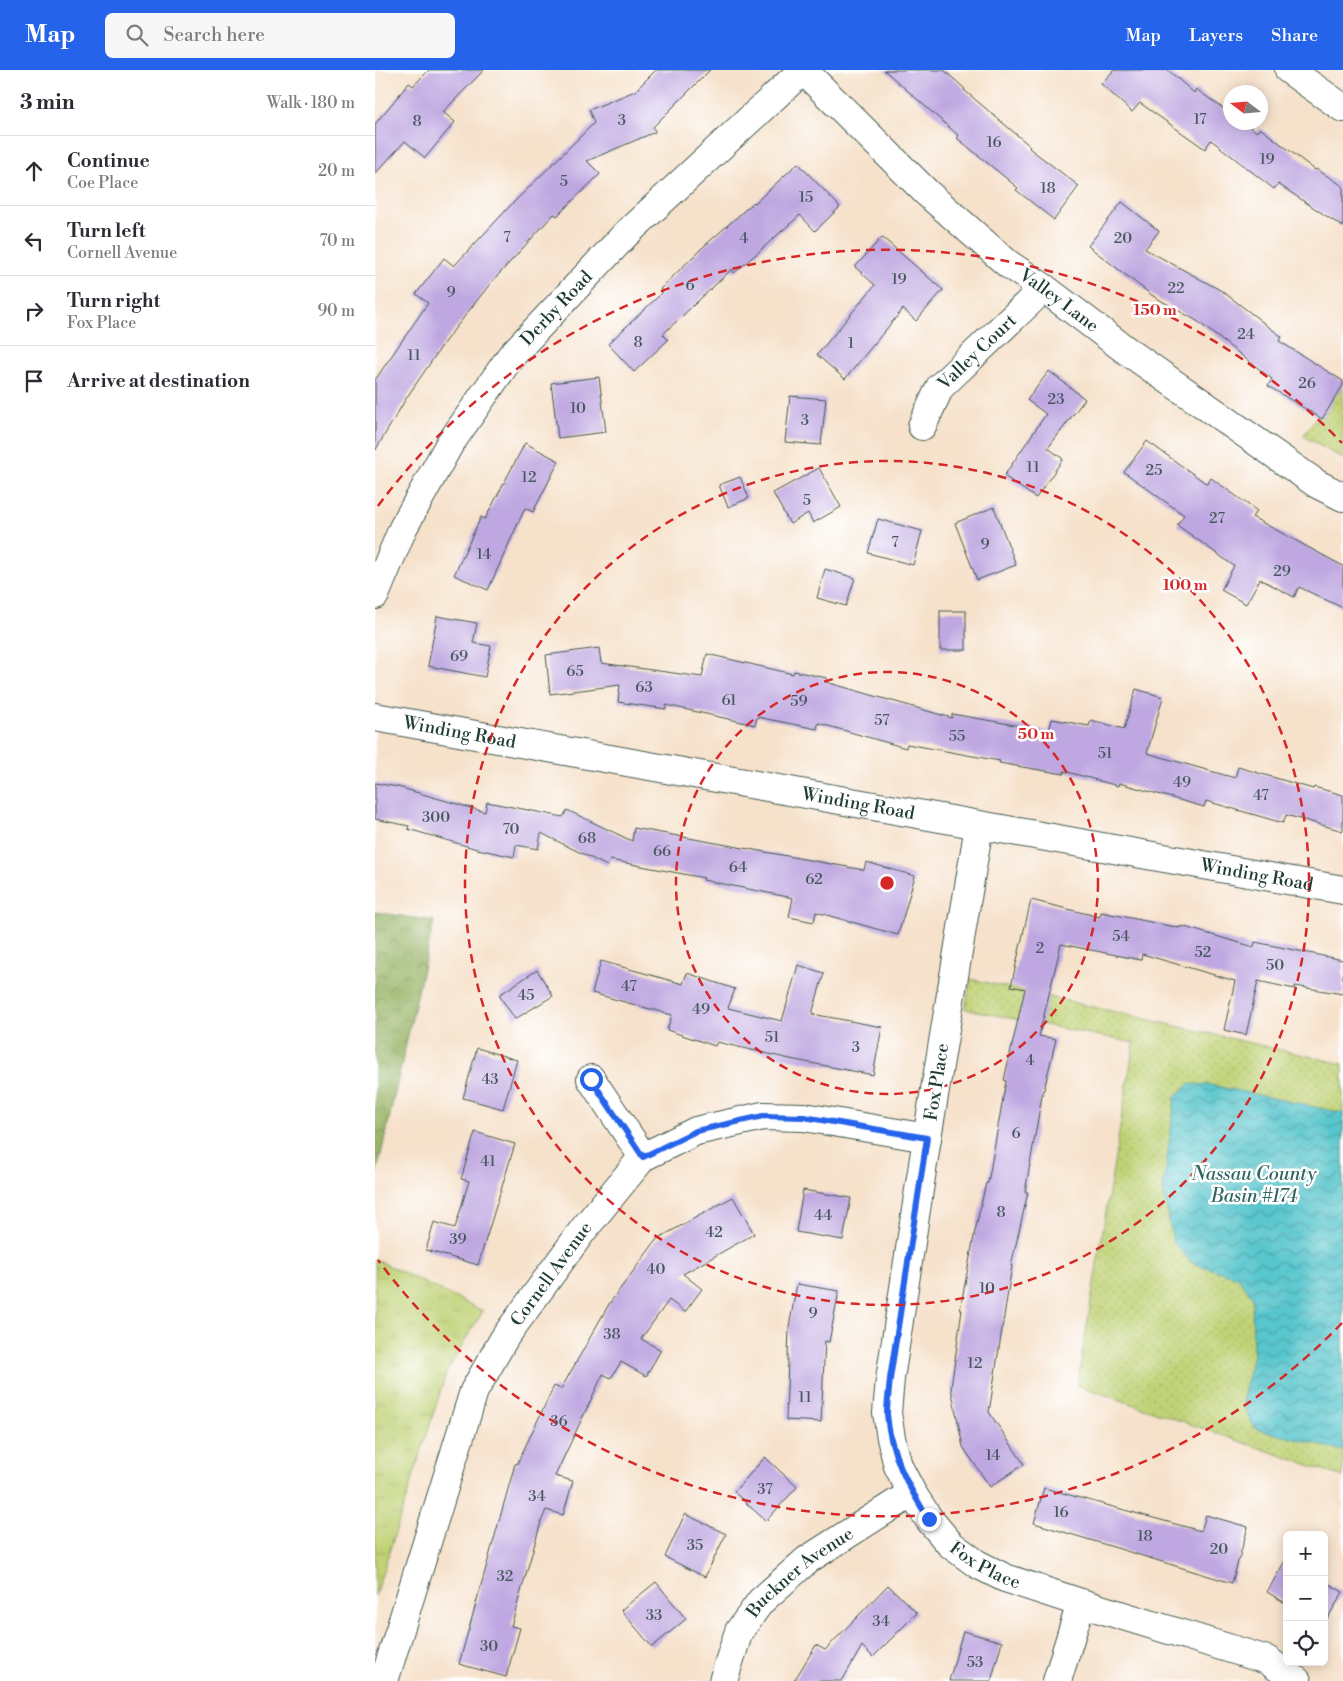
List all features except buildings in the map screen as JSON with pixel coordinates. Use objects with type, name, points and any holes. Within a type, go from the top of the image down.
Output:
[{"type":"street","name":"Valley Lane","points":[[803,70],[927,193],[1008,264],[1044,288],[1123,348],[1317,484],[1343,497]]},
{"type":"street","name":"Derby Road","points":[[375,595],[403,528],[449,445],[511,356],[626,234],[803,70]]},
{"type":"street","points":[[1289,70],[1343,108]]},
{"type":"street","name":"Valley Court","points":[[922,426],[940,387],[1044,288]]},
{"type":"street","name":"Winding Road","points":[[375,717],[1343,890]]},
{"type":"street","name":"Fox Place","points":[[979,826],[927,1138],[890,1379],[887,1414],[898,1466],[912,1493],[929,1519],[950,1544],[977,1564],[1005,1578],[1267,1660],[1297,1681]]},
{"type":"street","points":[[591,1079],[643,1157]]},
{"type":"street","name":"Cornell Avenue","points":[[384,1681],[474,1391],[505,1337],[583,1230],[643,1157],[696,1131],[763,1116],[804,1117],[927,1138]]},
{"type":"street","name":"Buckner Avenue","points":[[723,1681],[739,1631],[761,1601],[807,1560],[912,1493]]},
{"type":"street","points":[[1057,1681],[1081,1603]]},
{"type":"green space","points":[[1343,380],[1343,459],[1303,436]]},
{"type":"green space","points":[[375,912],[434,921],[375,1181]]},
{"type":"green space","points":[[971,979],[1343,1064],[1343,1477],[1077,1385],[1134,1043],[965,1009]]},
{"type":"green space","points":[[375,1259],[483,1311],[447,1371],[375,1596]]},
{"type":"water","name":"Nassau County Basin #174","points":[[1190,1084],[1211,1085],[1343,1113],[1343,1451],[1256,1429],[1247,1415],[1243,1398],[1253,1354],[1252,1296],[1237,1277],[1192,1263],[1173,1242],[1163,1191],[1175,1096]]},
{"type":"route","points":[[591,1079],[643,1157],[696,1131],[763,1116],[804,1117],[927,1138],[890,1379],[887,1414],[898,1466],[912,1493],[929,1519]]}]
